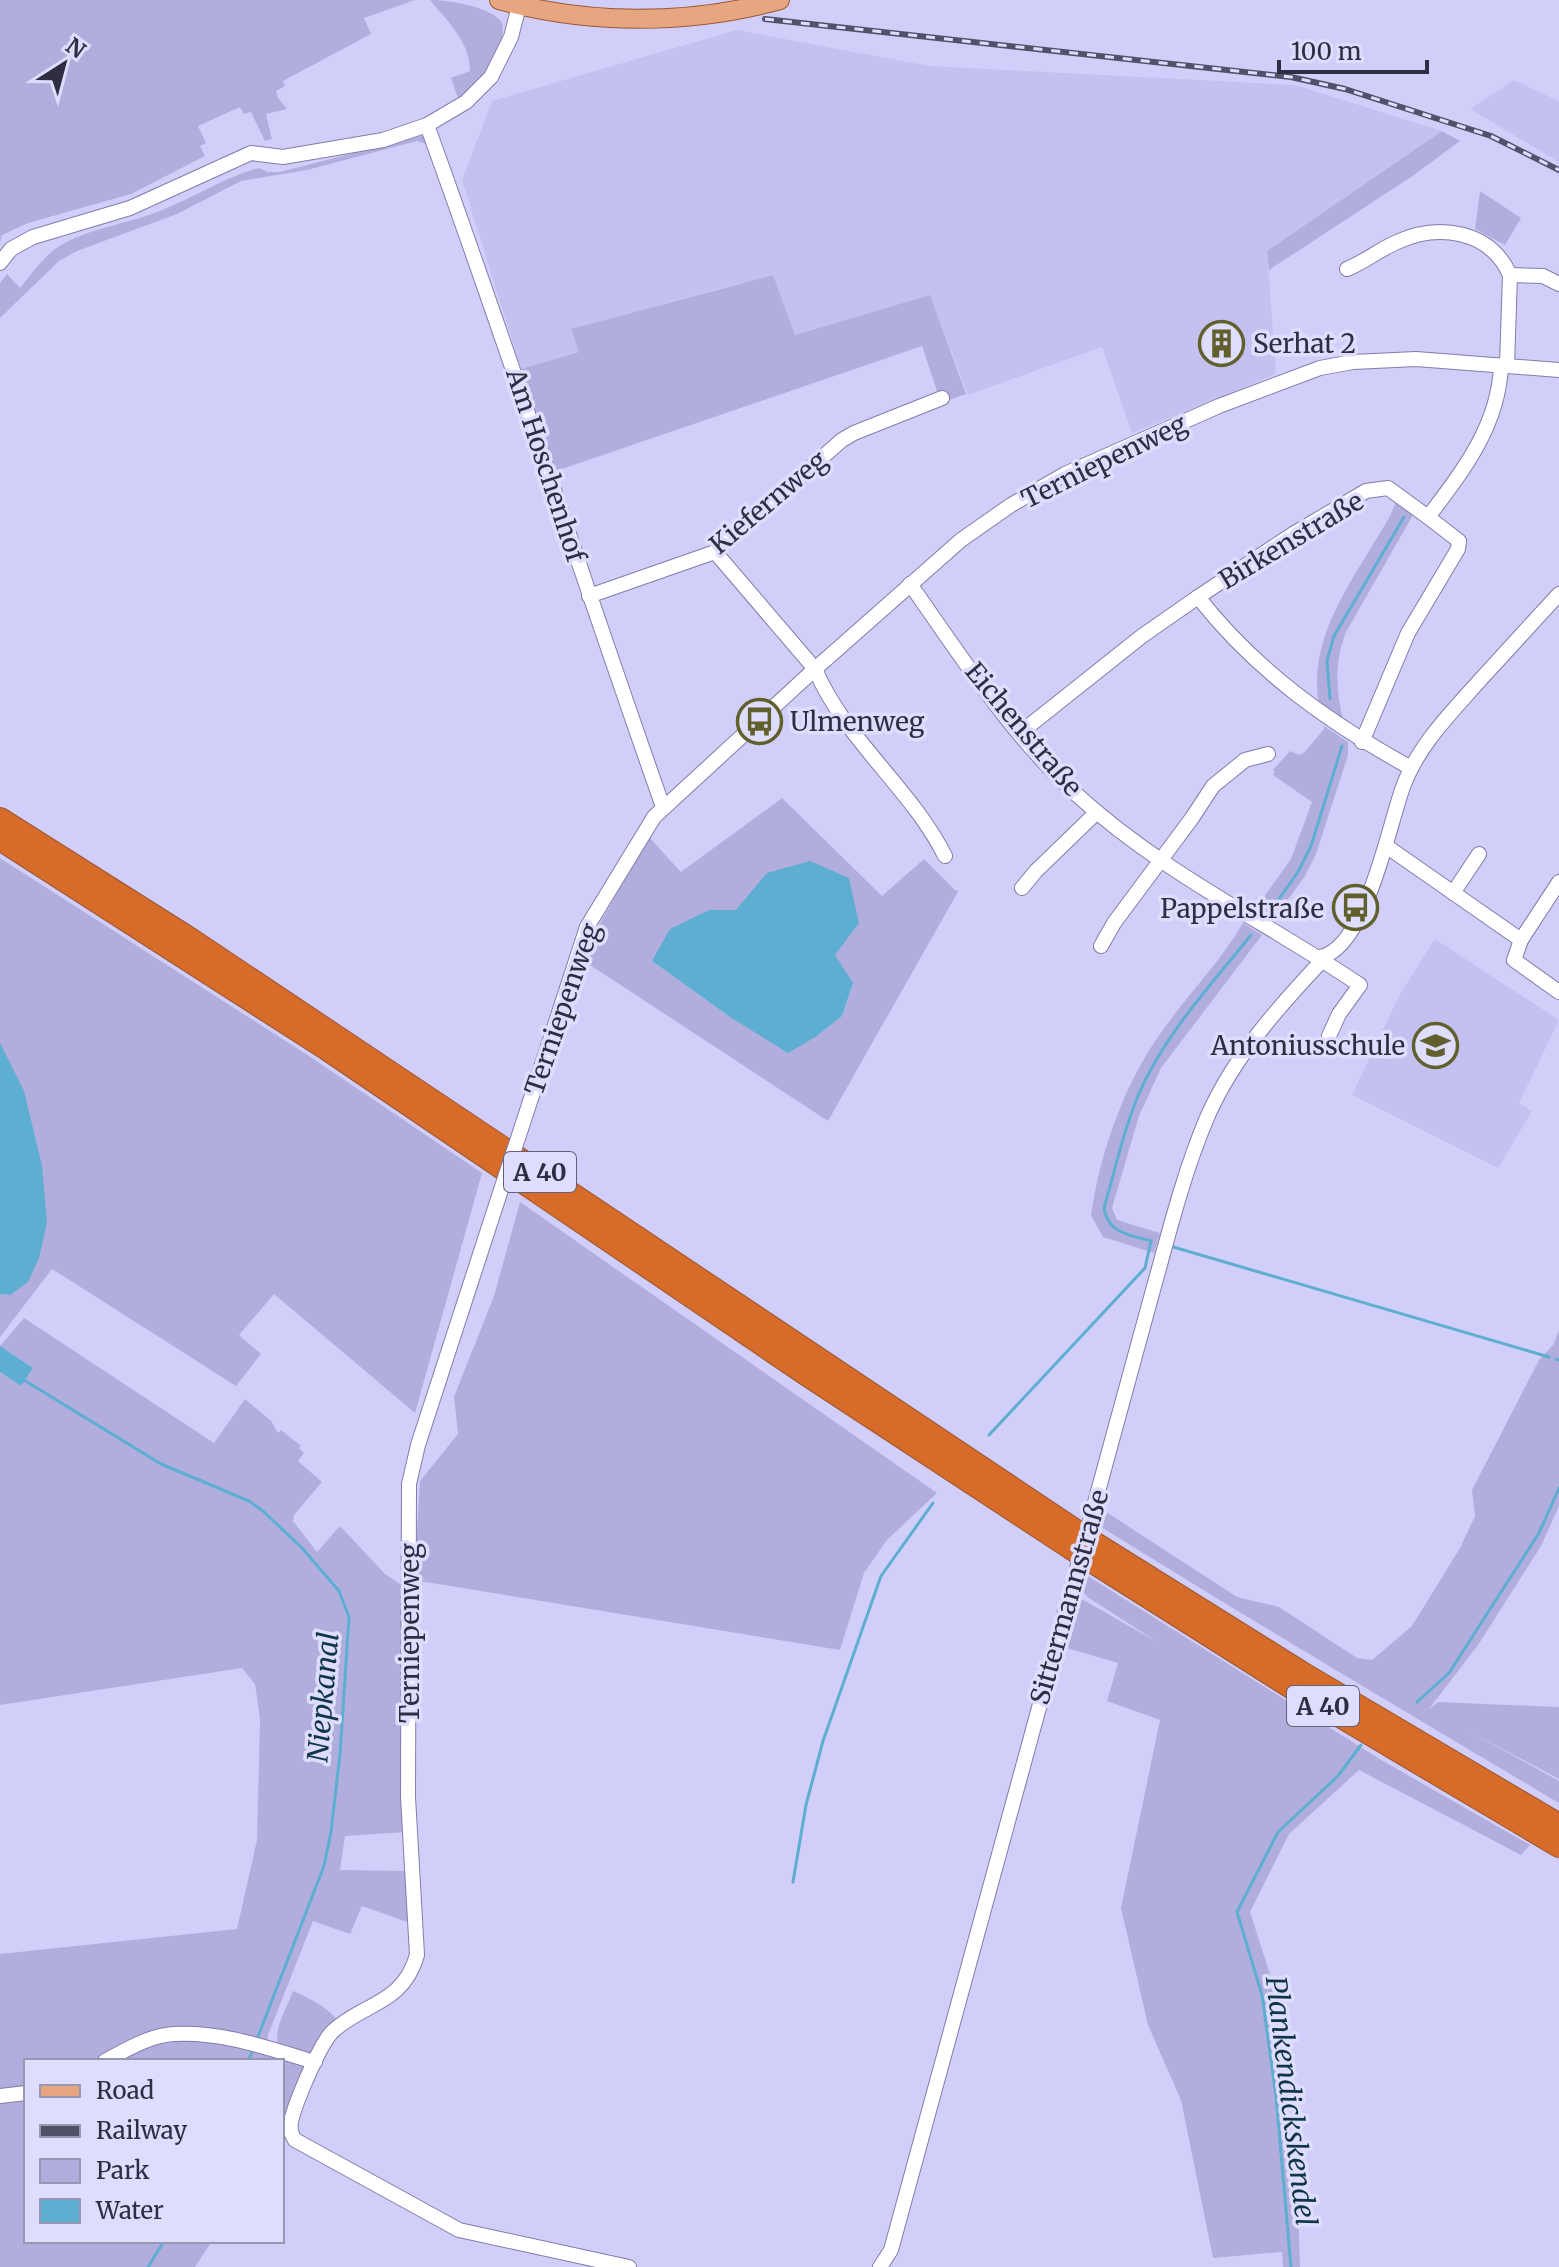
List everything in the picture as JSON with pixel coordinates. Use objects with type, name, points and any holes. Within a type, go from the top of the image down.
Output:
[{"type":"highway","name":"A 40","points":[[0,819],[190,939],[1291,1687],[1559,1846]]},
{"type":"highway","name":"A 40","points":[[0,839],[327,1049],[806,1374],[1083,1546],[1559,1825]]},
{"type":"main road","points":[[499,0],[578,16],[681,19],[780,0]]},
{"type":"street","points":[[0,263],[11,249],[33,237],[130,208],[251,153],[283,157],[383,140],[427,125],[466,102],[491,77],[511,37],[519,6]]},
{"type":"street","name":"Am Hoschenhof","points":[[427,125],[505,342],[663,807]]},
{"type":"street","points":[[1347,269],[1398,241],[1445,232],[1475,239],[1489,247],[1503,259],[1510,275],[1504,365],[1481,442],[1428,517]]},
{"type":"street","points":[[1510,275],[1543,276],[1559,284]]},
{"type":"street","name":"Terniepenweg","points":[[629,2267],[459,2230],[295,2140],[291,2134],[291,2120],[315,2062],[331,2033],[395,1992],[414,1966],[417,1955],[408,1797],[409,1484],[418,1445],[587,927],[663,807],[961,540],[1011,505],[1065,474],[1219,406],[1307,372],[1353,362],[1416,359],[1559,370]]},
{"type":"street","name":"Kiefernweg","points":[[589,596],[715,552],[842,440],[942,398]]},
{"type":"street","name":"Birkenstraße","points":[[1020,733],[1142,636],[1198,597],[1293,534],[1366,491],[1388,488],[1459,541],[1458,549],[1408,633],[1362,742]]},
{"type":"street","points":[[715,552],[815,669],[822,685],[871,757],[933,833],[945,856]]},
{"type":"street","name":"Eichenstraße","points":[[910,584],[1020,733],[1056,774],[1097,812],[1160,859],[1268,929],[1320,957]]},
{"type":"street","name":"Sittermannstraße","points":[[880,2267],[891,2250],[1182,1185],[1215,1101],[1272,1015],[1317,966],[1320,957],[1335,950],[1350,930],[1369,896],[1394,812],[1411,768],[1452,712],[1559,594]]},
{"type":"street","points":[[1198,597],[1251,656],[1283,685],[1362,742],[1411,768]]},
{"type":"street","points":[[1101,946],[1114,923],[1213,786],[1245,760],[1268,754]]},
{"type":"street","points":[[1022,888],[1097,812]]},
{"type":"street","points":[[1386,846],[1521,940]]},
{"type":"street","points":[[1453,893],[1479,854]]},
{"type":"street","points":[[1559,882],[1521,940],[1514,960],[1559,992]]},
{"type":"street","points":[[1320,957],[1360,985],[1339,1014],[1329,1036]]},
{"type":"street","points":[[109,2059],[139,2043],[172,2034],[212,2036],[315,2062]]},
{"type":"street","points":[[0,2096],[24,2093]]},
{"type":"shaded area","points":[[737,30],[929,66],[1295,85],[1442,131],[1267,251],[1276,374],[1132,433],[1102,347],[968,395],[930,296],[795,335],[744,282],[572,329],[579,352],[521,369],[462,180],[492,101]]},
{"type":"shaded area","points":[[1514,80],[1559,101],[1559,162],[1470,109]]},
{"type":"shaded area","name":"Antoniusschule","points":[[1435,939],[1559,1020],[1519,1103],[1532,1111],[1498,1168],[1352,1095],[1400,994]]},
{"type":"green space","points":[[0,0],[415,0],[364,18],[371,34],[283,81],[285,86],[276,91],[287,109],[266,114],[272,139],[265,141],[251,112],[244,114],[240,107],[198,126],[206,143],[200,146],[205,156],[131,194],[28,223],[2,235],[0,243]]},
{"type":"green space","points":[[430,0],[480,9],[502,23],[503,34],[496,56],[460,104],[451,78],[470,71],[469,61],[457,33]]},
{"type":"green space","points":[[1442,131],[1460,141],[1414,175],[1269,270],[1267,251]]},
{"type":"green space","points":[[420,136],[426,144],[417,141],[307,170],[241,181],[177,214],[77,251],[59,261],[0,318],[0,283],[7,274],[20,288],[43,260],[69,241],[157,212],[259,168],[280,172]]},
{"type":"green space","points":[[1480,191],[1521,218],[1505,245],[1475,229]]},
{"type":"green space","points":[[773,275],[795,335],[930,295],[966,394],[941,403],[922,346],[556,471],[521,369],[579,352],[571,329]]},
{"type":"green space","points":[[1396,502],[1413,515],[1346,632],[1339,654],[1337,676],[1343,720],[1319,704],[1317,678],[1320,654],[1327,629],[1350,582]]},
{"type":"green space","points":[[1324,726],[1348,742],[1348,755],[1316,854],[1305,876],[1271,923],[1253,912],[1291,859],[1312,802],[1273,775],[1273,770],[1290,751],[1299,755],[1304,753]]},
{"type":"green space","points":[[782,798],[882,896],[924,859],[956,891],[959,890],[828,1121],[587,963],[595,932],[649,837],[681,872]],"holes":[[[709,910],[736,910],[853,983],[842,1016],[817,1036],[730,1017],[652,961]]]},
{"type":"green space","points":[[0,858],[309,1056],[482,1173],[415,1413],[274,1294],[239,1335],[261,1354],[236,1386],[52,1269],[0,1337],[0,1294],[10,1295],[0,1043]]},
{"type":"green space","points":[[1243,923],[1262,935],[1161,1068],[1139,1116],[1112,1208],[1117,1220],[1160,1233],[1154,1253],[1103,1237],[1091,1215],[1095,1190],[1108,1141],[1127,1093],[1165,1027]]},
{"type":"green space","points":[[520,1202],[937,1493],[887,1540],[864,1573],[840,1650],[414,1580],[420,1481],[458,1434],[454,1397],[494,1296]]},
{"type":"green space","points":[[24,1318],[214,1443],[245,1399],[271,1421],[278,1433],[281,1430],[301,1446],[299,1448],[304,1453],[298,1461],[322,1482],[294,1515],[293,1521],[317,1552],[339,1527],[342,1528],[385,1574],[403,1586],[406,1832],[345,1836],[340,1870],[409,1871],[413,1924],[362,1906],[350,1934],[313,1921],[268,2035],[268,2045],[217,2032],[138,2040],[102,2059],[24,2059],[24,2089],[0,2092],[0,1954],[237,1929],[257,1840],[260,1719],[255,1684],[242,1668],[0,1705],[0,1372],[21,1386],[33,1368],[0,1346]]},
{"type":"green space","points":[[1559,1331],[1559,1506],[1541,1546],[1478,1645],[1429,1709],[1438,1702],[1559,1707],[1559,1779],[1467,1730],[1559,1781],[1559,1803],[1096,1524],[1100,1508],[1237,1597],[1279,1607],[1357,1658],[1372,1660],[1412,1626],[1460,1548],[1475,1516],[1472,1490],[1539,1360],[1553,1345]]},
{"type":"green space","points":[[1083,1573],[1383,1761],[1530,1845],[1521,1855],[1359,1770],[1289,1834],[1250,1912],[1270,1974],[1279,2034],[1298,2201],[1300,2267],[1283,2267],[1282,2252],[1213,2258],[1181,2100],[1148,2025],[1121,1908],[1160,1720],[1107,1701],[1118,1663],[1060,1646],[1073,1594],[1159,1643],[1089,1598],[1080,1589]]},
{"type":"green space","points":[[293,1991],[325,2008],[339,2023],[311,2054],[279,2047],[277,2040],[279,2026]]},
{"type":"green space","points":[[172,2038],[209,2039],[303,2062],[307,2068],[284,2126],[284,2059],[119,2059],[141,2047]]},
{"type":"green space","points":[[24,2097],[24,2243],[211,2243],[195,2267],[0,2267],[0,2102]]},
{"type":"water","points":[[810,861],[849,878],[859,923],[835,955],[853,983],[842,1016],[788,1053],[730,1017],[652,961],[670,929],[709,910],[736,910],[767,873]]},
{"type":"water","points":[[0,1043],[24,1091],[42,1166],[47,1222],[39,1258],[28,1282],[10,1295],[0,1294]]},
{"type":"water","points":[[0,1346],[33,1368],[21,1386],[0,1372]]},
{"type":"waterway","points":[[1330,699],[1327,661],[1334,636],[1404,517]]},
{"type":"waterway","points":[[1269,913],[1298,872],[1311,846],[1342,746]]},
{"type":"waterway","points":[[989,1435],[1145,1268],[1151,1241],[1115,1228],[1104,1208],[1128,1123],[1148,1074],[1161,1053],[1189,1012],[1251,935]]},
{"type":"waterway","points":[[1170,1246],[1549,1357]]},
{"type":"waterway","name":"Niepkanal","points":[[24,1380],[161,1464],[249,1501],[263,1511],[302,1548],[339,1591],[349,1617],[340,1754],[324,1866],[257,2039]]},
{"type":"waterway","name":"Plankendickskendel","points":[[1417,1702],[1449,1673],[1539,1533],[1559,1488]]},
{"type":"waterway","points":[[793,1882],[806,1805],[823,1741],[881,1576],[933,1503]]},
{"type":"waterway","name":"Plankendickskendel","points":[[1291,2267],[1276,2096],[1262,1995],[1237,1912],[1278,1832],[1338,1776],[1361,1745]]},
{"type":"waterway","name":"Niepkanal","points":[[249,2059],[253,2050]]},
{"type":"waterway","name":"Niepkanal","points":[[148,2267],[163,2243]]},
{"type":"railway","points":[[765,19],[1291,77],[1345,89],[1491,136],[1559,170]]},
{"type":"place","name":"Serhat 2","points":[[1222,343]]},
{"type":"place","name":"Ulmenweg","points":[[759,721]]},
{"type":"place","name":"Pappelstraße","points":[[1355,908]]},
{"type":"place","name":"Antoniusschule","points":[[1436,1045]]}]
